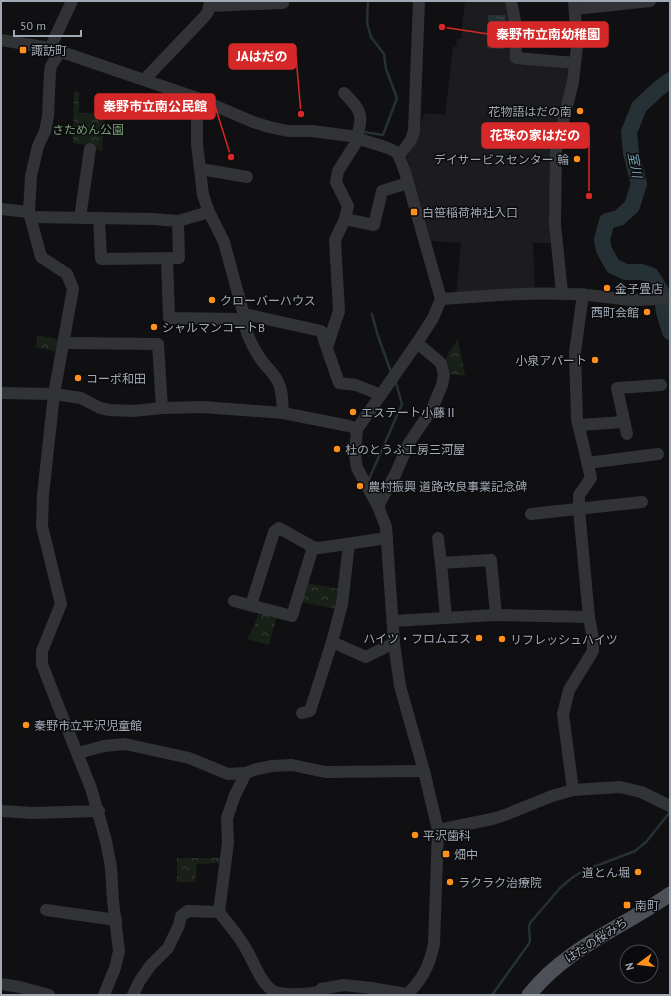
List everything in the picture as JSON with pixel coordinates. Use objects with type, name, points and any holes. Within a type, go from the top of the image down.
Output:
[{"type":"main road","name":"はだの桜みち","points":[[529,995],[568,957],[594,939],[670,894]]},
{"type":"street","points":[[72,1],[51,66],[48,116],[45,131],[38,146],[31,176],[29,215],[41,257],[67,274],[73,289],[54,394],[43,495],[42,526],[60,604],[42,651],[42,664],[91,788],[99,812],[111,867],[119,951],[115,968],[104,995]]},
{"type":"street","points":[[144,80],[205,16],[210,4],[283,3],[283,1]]},
{"type":"street","points":[[399,156],[411,140],[415,125],[419,1]]},
{"type":"street","points":[[511,1],[515,21],[516,58],[575,63]]},
{"type":"street","points":[[562,294],[555,224],[556,150],[573,82],[577,46],[574,5],[650,1]]},
{"type":"street","points":[[2,43],[55,50],[197,98],[253,122],[269,127],[288,131],[312,131],[358,138],[388,148],[396,152],[399,156],[441,299],[433,318],[418,343],[357,429],[355,455],[357,468],[378,506],[386,527],[394,643],[400,686],[424,771],[438,830],[434,944],[430,961],[420,982],[407,995],[371,988],[344,985],[321,989],[319,992],[303,995],[285,995],[273,991],[265,982],[246,948],[219,912],[228,843],[227,818],[235,795],[246,773]]},
{"type":"street","points":[[327,347],[339,311],[335,240],[345,219],[348,206],[336,182],[338,171],[358,138],[361,119],[357,106],[344,93]]},
{"type":"street","points":[[197,98],[197,144],[203,195],[209,212],[224,242],[243,318],[251,343],[260,358],[277,379],[282,393],[283,413]]},
{"type":"street","points":[[80,218],[90,149]]},
{"type":"street","points":[[201,169],[247,177]]},
{"type":"street","points":[[345,219],[374,225],[382,191],[408,183]]},
{"type":"street","points":[[1,209],[29,215],[178,221],[209,212]]},
{"type":"street","points":[[99,218],[101,259],[179,258],[178,221]]},
{"type":"street","points":[[167,258],[169,318],[243,318],[249,315],[321,331],[339,383],[356,385],[381,396]]},
{"type":"street","points":[[441,299],[534,294],[583,294],[630,300],[670,298]]},
{"type":"street","points":[[573,790],[563,714],[569,690],[593,651],[579,510],[579,495],[591,478],[577,419],[575,352],[583,294]]},
{"type":"street","points":[[69,343],[158,344],[162,408]]},
{"type":"street","points":[[378,506],[395,475],[409,443],[432,409],[442,385],[444,374],[441,363],[418,343]]},
{"type":"street","points":[[627,434],[617,388],[642,382],[661,385]]},
{"type":"street","points":[[1,393],[54,394],[80,398],[100,408],[110,410],[133,411],[162,408],[202,407],[283,413],[349,426],[357,429]]},
{"type":"street","points":[[579,425],[624,422]]},
{"type":"street","points":[[587,463],[658,454]]},
{"type":"street","points":[[531,514],[642,502]]},
{"type":"street","points":[[251,605],[274,532],[279,528],[313,547],[319,548],[387,538]]},
{"type":"street","points":[[438,538],[446,617]]},
{"type":"street","points":[[302,713],[310,711],[332,642],[342,604],[349,544]]},
{"type":"street","points":[[234,601],[292,616],[313,547]]},
{"type":"street","points":[[441,563],[491,560],[496,615]]},
{"type":"street","points":[[393,621],[439,620],[446,617],[496,615],[589,617]]},
{"type":"street","points":[[332,642],[366,657],[394,643]]},
{"type":"street","points":[[78,752],[104,746],[125,744],[189,758],[228,774],[246,773],[272,766],[292,765],[325,772],[424,771]]},
{"type":"street","points":[[438,830],[492,819],[552,796],[573,790],[620,787],[641,792],[670,806]]},
{"type":"street","points":[[1,811],[33,814],[99,812]]},
{"type":"street","points":[[46,910],[116,920]]},
{"type":"street","points":[[133,995],[139,982],[150,966],[168,948],[179,925],[181,916],[188,911],[219,912]]},
{"type":"street","points":[[1,992],[1,984],[49,995]]},
{"type":"shaded area","points":[[465,1],[509,1],[514,61],[572,69],[552,141],[552,243],[533,243],[535,288],[456,295],[461,243],[431,241],[407,158],[425,113],[445,115],[453,47],[456,47],[457,39],[461,39]]},
{"type":"green space","name":"さためん公園","points":[[74,91],[79,92],[79,113],[104,114],[102,151],[90,146],[73,143]]},
{"type":"green space","points":[[38,335],[61,340],[58,352],[35,347]]},
{"type":"green space","points":[[458,339],[465,376],[451,374],[446,357]]},
{"type":"green space","points":[[306,583],[340,589],[336,609],[301,602]]},
{"type":"green space","points":[[259,611],[276,616],[269,645],[247,639],[255,624]]},
{"type":"green space","points":[[177,858],[222,858],[221,863],[197,864],[195,882],[177,882]]},
{"type":"water","points":[[488,15],[506,15],[504,49],[487,48]]},
{"type":"waterway","points":[[364,132],[383,135],[397,98],[386,69],[384,54],[371,37],[367,23],[368,1]]},
{"type":"waterway","name":"室川","points":[[670,80],[639,107],[629,132],[631,153],[639,184],[632,206],[619,218],[607,221],[602,240],[604,250],[613,266],[626,272],[642,272],[651,275],[661,291],[664,312],[670,332]]},
{"type":"waterway","points":[[372,314],[391,372]]},
{"type":"waterway","points":[[369,479],[402,404],[396,383]]},
{"type":"waterway","points":[[492,995],[528,945],[530,941],[530,923],[560,888],[583,871],[635,851],[646,842],[670,812]]},
{"type":"place","name":"秦野市立南幼稚園","points":[[442,27]]},
{"type":"place","name":"諏訪町","points":[[23,50]]},
{"type":"place","name":"花物語はだの南","points":[[580,111]]},
{"type":"place","name":"JAはだの","points":[[301,114]]},
{"type":"place","name":"秦野市立南公民館","points":[[231,157]]},
{"type":"place","name":"デイサービスセンター 輪","points":[[577,159]]},
{"type":"place","name":"花珠の家はだの","points":[[589,196]]},
{"type":"place","name":"白笹稲荷神社入口","points":[[414,212]]},
{"type":"place","name":"金子畳店","points":[[607,288]]},
{"type":"place","name":"クローバーハウス","points":[[212,300]]},
{"type":"place","name":"西町会館","points":[[647,312]]},
{"type":"place","name":"シャルマンコートB","points":[[154,327]]},
{"type":"place","name":"小泉アパート","points":[[595,360]]},
{"type":"place","name":"コーポ和田","points":[[78,378]]},
{"type":"place","name":"エステート小藤Ⅱ","points":[[353,412]]},
{"type":"place","name":"杜のとうふ工房三河屋","points":[[337,449]]},
{"type":"place","name":"農村振興 道路改良事業記念碑","points":[[360,486]]},
{"type":"place","name":"ハイツ・フロムエス","points":[[479,638]]},
{"type":"place","name":"リフレッシュハイツ","points":[[502,639]]},
{"type":"place","name":"秦野市立平沢児童館","points":[[26,725]]},
{"type":"place","name":"平沢歯科","points":[[415,835]]},
{"type":"place","name":"畑中","points":[[446,854]]},
{"type":"place","name":"道とん堀","points":[[638,872]]},
{"type":"place","name":"ラクラク治療院","points":[[450,882]]},
{"type":"place","name":"南町","points":[[627,905]]}]
